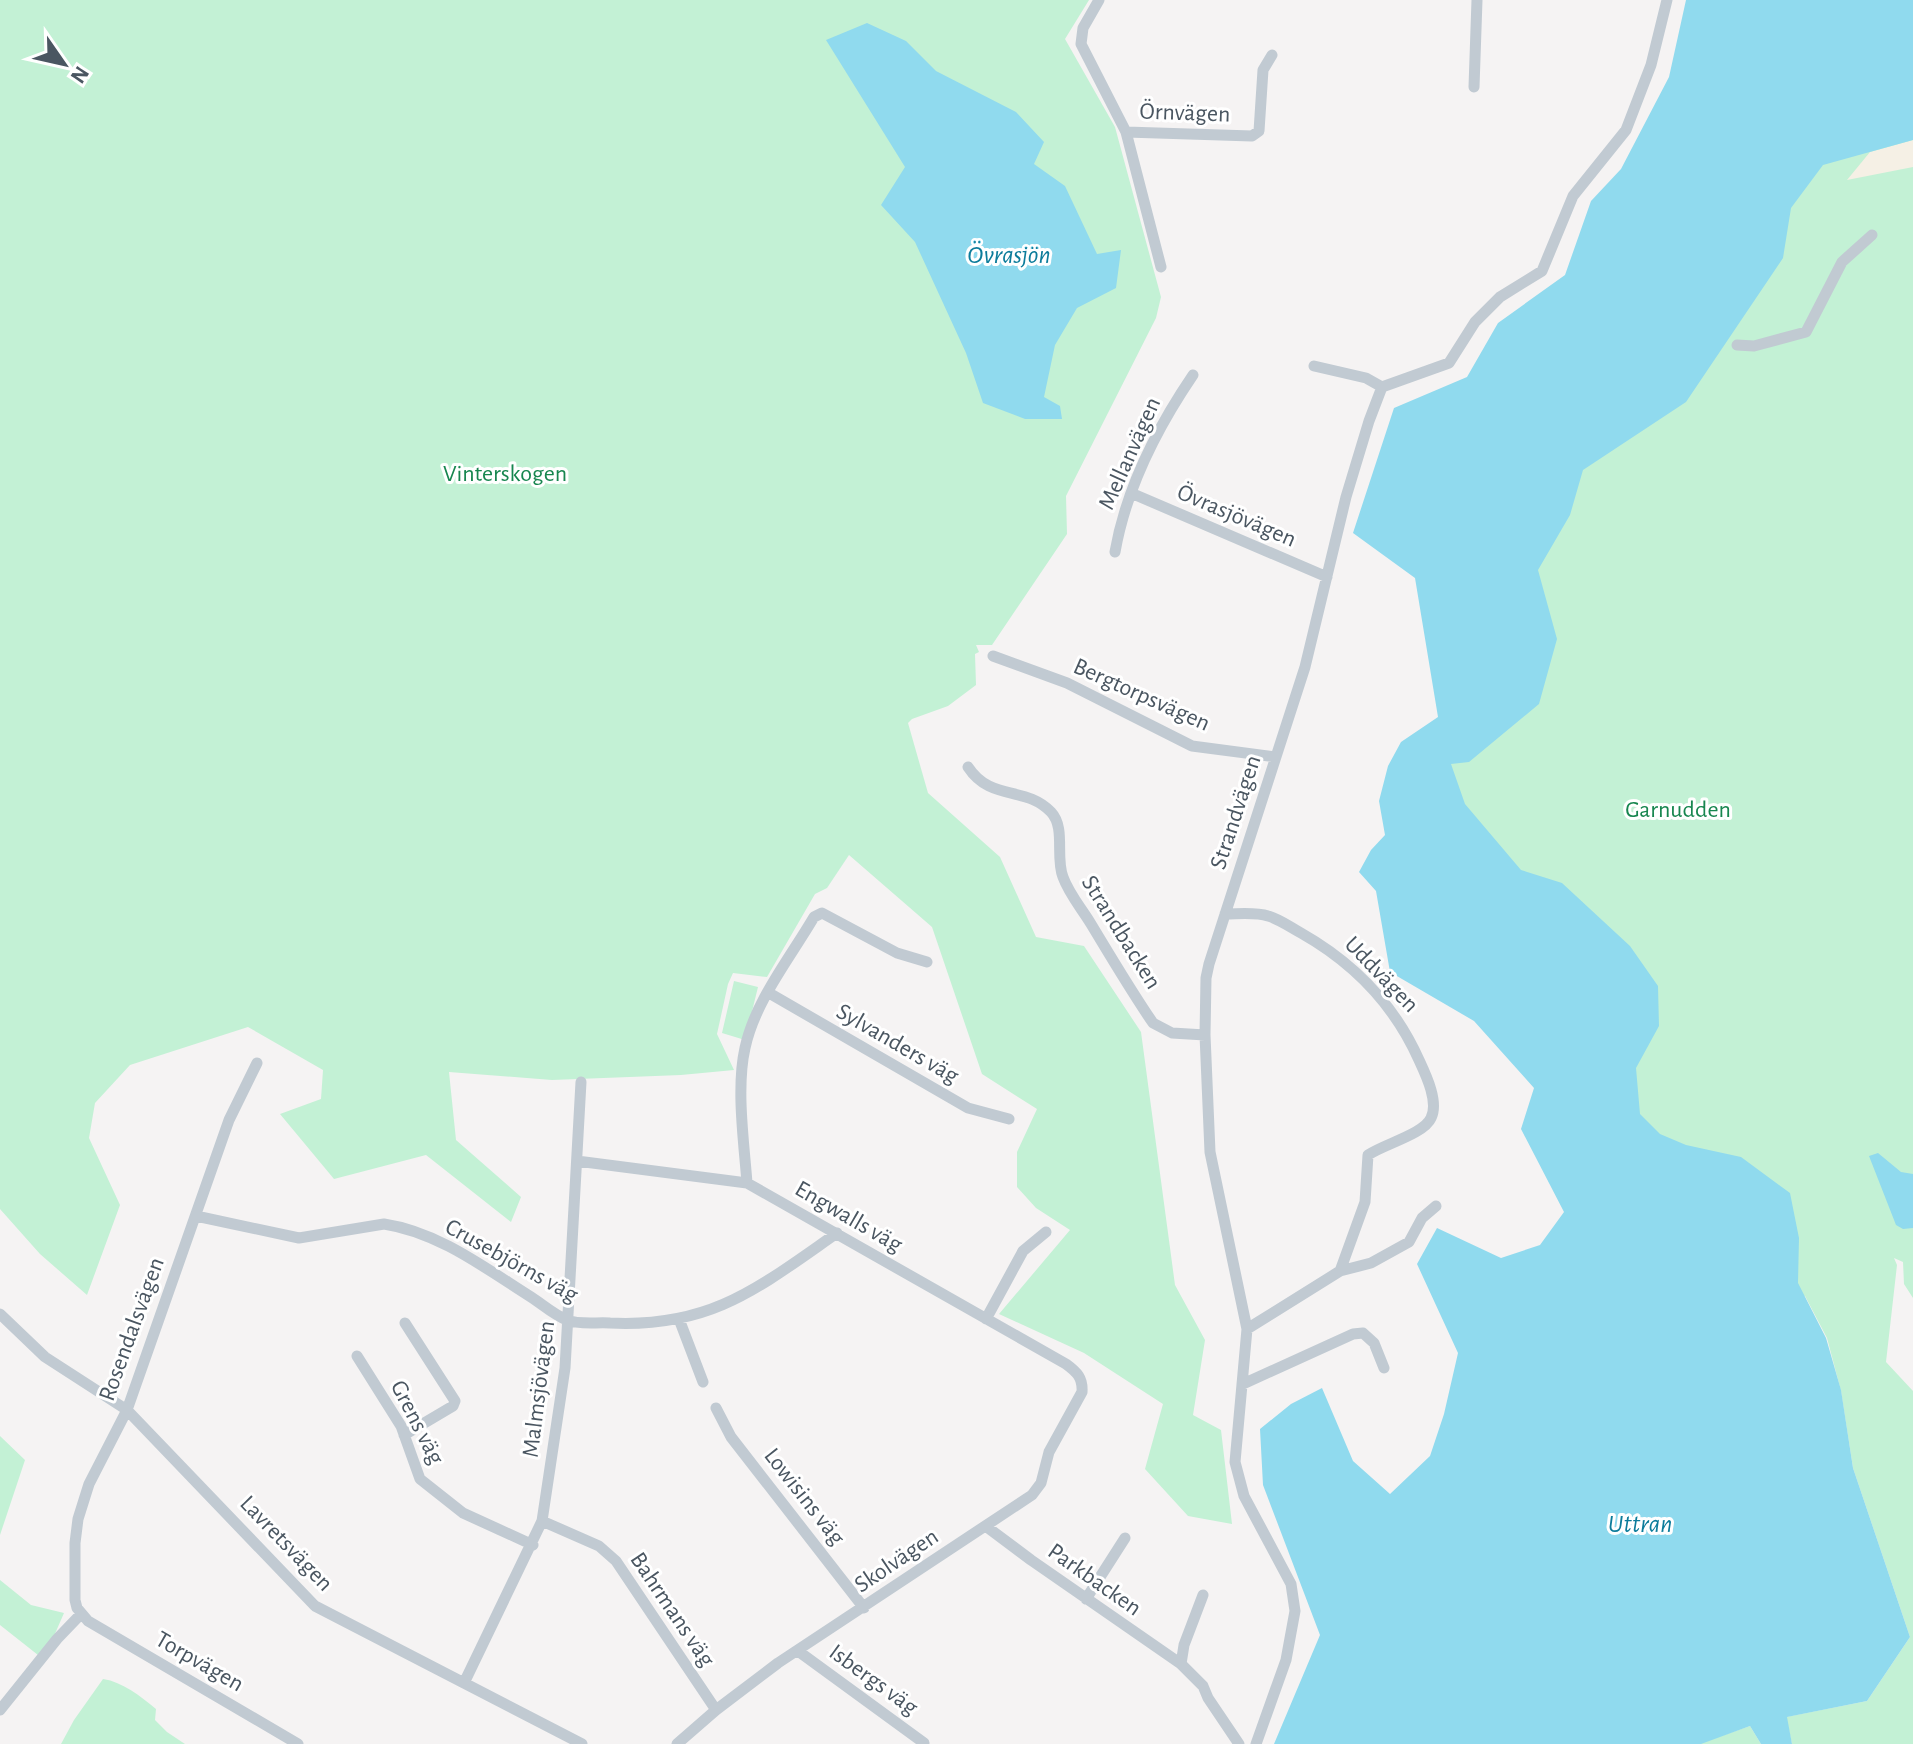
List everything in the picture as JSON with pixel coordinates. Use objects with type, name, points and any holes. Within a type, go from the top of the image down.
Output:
[{"type":"street","points":[[1099,0],[1083,28],[1081,44],[1126,132],[1161,267]]},
{"type":"street","points":[[1474,87],[1477,0]]},
{"type":"street","points":[[1314,366],[1366,378],[1382,387],[1449,363],[1475,322],[1500,297],[1542,271],[1573,196],[1626,130],[1651,65],[1667,0]]},
{"type":"street","name":"Örnvägen","points":[[1126,132],[1252,136],[1259,131],[1263,70],[1272,55]]},
{"type":"street","points":[[1737,345],[1754,346],[1806,332],[1842,262],[1872,235]]},
{"type":"street","name":"Mellanvägen","points":[[1115,552],[1131,493],[1157,435],[1193,375]]},
{"type":"street","name":"Strandvägen","points":[[1256,1744],[1286,1660],[1295,1611],[1291,1584],[1248,1506],[1235,1462],[1247,1329],[1210,1152],[1206,978],[1305,667],[1346,497],[1382,387]]},
{"type":"street","name":"Övrasjövägen","points":[[1131,493],[1327,577]]},
{"type":"street","name":"Bergtorpsvägen","points":[[993,656],[1067,683],[1192,746],[1276,757]]},
{"type":"street","name":"Strandbacken","points":[[968,767],[985,786],[1027,798],[1053,814],[1058,825],[1062,876],[1153,1023],[1172,1033],[1205,1035]]},
{"type":"street","points":[[747,1183],[742,1080],[744,1049],[769,993],[814,917],[822,913],[897,953],[927,962]]},
{"type":"street","name":"Uddvägen","points":[[1225,914],[1267,915],[1347,962],[1389,1007],[1405,1030],[1425,1073],[1433,1114],[1425,1126],[1368,1155],[1365,1202],[1340,1271]]},
{"type":"street","name":"Sylvanders väg","points":[[769,993],[968,1108],[1009,1119]]},
{"type":"street","name":"Rosendalsvägen","points":[[81,1614],[75,1600],[75,1543],[78,1519],[89,1484],[127,1410],[229,1120],[257,1063]]},
{"type":"street","name":"Malmsjövägen","points":[[464,1683],[542,1521],[565,1368],[581,1082]]},
{"type":"street","name":"Engwalls väg","points":[[577,1161],[747,1183],[1078,1373]]},
{"type":"street","points":[[1247,1329],[1340,1271],[1371,1263],[1409,1242],[1422,1218],[1436,1206]]},
{"type":"street","name":"Crusebjörns väg","points":[[196,1216],[292,1238],[384,1224],[409,1229],[460,1252],[569,1321],[645,1325],[679,1319],[727,1304],[764,1284],[837,1233]]},
{"type":"street","points":[[986,1319],[1023,1251],[1046,1232]]},
{"type":"street","name":"Lavretsvägen","points":[[0,1314],[45,1357],[127,1410],[315,1606],[582,1744]]},
{"type":"street","points":[[679,1319],[703,1382]]},
{"type":"street","points":[[404,1435],[453,1406],[455,1401],[405,1323]]},
{"type":"street","points":[[1243,1384],[1353,1334],[1363,1333],[1374,1343],[1384,1368]]},
{"type":"street","name":"Grens väg","points":[[357,1356],[404,1435],[420,1479],[463,1513],[533,1545]]},
{"type":"street","name":"Skolvägen","points":[[677,1744],[716,1710],[798,1651],[1026,1501],[1038,1489],[1049,1452],[1082,1392],[1078,1373]]},
{"type":"street","name":"Lowisins väg","points":[[716,1408],[731,1437],[864,1608]]},
{"type":"street","name":"Bahrmans väg","points":[[542,1521],[599,1546],[616,1561],[716,1710]]},
{"type":"street","name":"Parkbacken","points":[[987,1527],[1181,1664],[1203,1686],[1239,1744]]},
{"type":"street","points":[[1086,1599],[1125,1538]]},
{"type":"street","points":[[1181,1664],[1184,1645],[1203,1595]]},
{"type":"street","points":[[0,1710],[81,1614]]},
{"type":"street","name":"Torpvägen","points":[[81,1614],[298,1744]]},
{"type":"street","name":"Isbergs väg","points":[[798,1651],[924,1743]]},
{"type":"green space","name":"Vinterskogen","points":[[0,0],[1089,0],[1065,39],[1115,127],[1161,297],[1156,318],[1066,496],[1067,534],[992,645],[976,645],[979,652],[975,654],[976,685],[948,706],[908,723],[928,793],[1000,857],[1036,937],[1084,946],[1141,1032],[1175,1285],[1205,1340],[1193,1415],[1221,1430],[1232,1524],[1188,1516],[1145,1469],[1163,1404],[1084,1353],[999,1314],[1070,1230],[1036,1208],[1017,1187],[1017,1152],[1037,1109],[982,1074],[932,927],[849,855],[827,888],[815,894],[767,977],[733,973],[717,1034],[734,1070],[552,1080],[449,1072],[456,1140],[521,1197],[511,1222],[426,1155],[334,1179],[280,1114],[321,1099],[323,1070],[248,1027],[130,1065],[95,1103],[89,1138],[120,1205],[87,1295],[40,1254],[0,1209]]},
{"type":"green space","name":"Garnudden","points":[[1913,0],[1913,1298],[1904,1284],[1903,1262],[1894,1258],[1897,1265],[1886,1362],[1913,1391],[1913,1744],[1792,1744],[1786,1717],[1867,1701],[1910,1637],[1853,1468],[1841,1391],[1827,1338],[1805,1296],[1606,1269],[1436,756],[1519,425]]},
{"type":"green space","points":[[734,981],[758,987],[745,1040],[722,1033]]},
{"type":"green space","points":[[0,1436],[25,1460],[0,1535]]},
{"type":"green space","points":[[0,1580],[31,1605],[64,1613],[54,1636],[38,1655],[0,1625]]},
{"type":"green space","points":[[103,1679],[124,1686],[150,1704],[156,1709],[155,1720],[185,1744],[61,1744]]},
{"type":"green space","points":[[1750,1726],[1761,1744],[1701,1744],[1701,1743]]},
{"type":"sand","points":[[1913,140],[1913,167],[1847,180],[1870,152]]},
{"type":"water","name":"Uttran","points":[[1686,0],[1913,0],[1913,140],[1823,165],[1791,208],[1783,258],[1686,402],[1583,470],[1570,515],[1538,570],[1557,639],[1539,704],[1469,762],[1451,764],[1465,804],[1521,870],[1562,883],[1630,946],[1658,986],[1659,1026],[1636,1068],[1640,1114],[1660,1134],[1686,1145],[1741,1157],[1790,1193],[1799,1238],[1798,1283],[1826,1338],[1841,1390],[1853,1468],[1910,1637],[1867,1701],[1787,1717],[1792,1744],[1761,1744],[1750,1726],[1701,1744],[1274,1744],[1320,1635],[1263,1485],[1260,1429],[1291,1404],[1322,1388],[1353,1461],[1390,1494],[1430,1456],[1444,1414],[1458,1353],[1417,1264],[1437,1228],[1501,1258],[1540,1245],[1564,1212],[1521,1129],[1534,1088],[1474,1021],[1390,972],[1376,891],[1359,872],[1371,850],[1385,835],[1379,801],[1388,766],[1401,742],[1438,717],[1415,578],[1353,533],[1394,408],[1467,377],[1498,323],[1565,275],[1591,201],[1621,169],[1669,77]]},
{"type":"water","name":"Övrasjön","points":[[867,23],[906,41],[936,71],[1016,112],[1044,142],[1034,164],[1065,186],[1097,254],[1121,250],[1116,288],[1077,308],[1055,345],[1044,397],[1060,406],[1062,419],[1025,419],[983,403],[966,353],[915,242],[881,205],[905,167],[826,40]]},
{"type":"water","points":[[1878,1153],[1901,1172],[1913,1174],[1913,1228],[1903,1229],[1896,1225],[1869,1156]]}]
